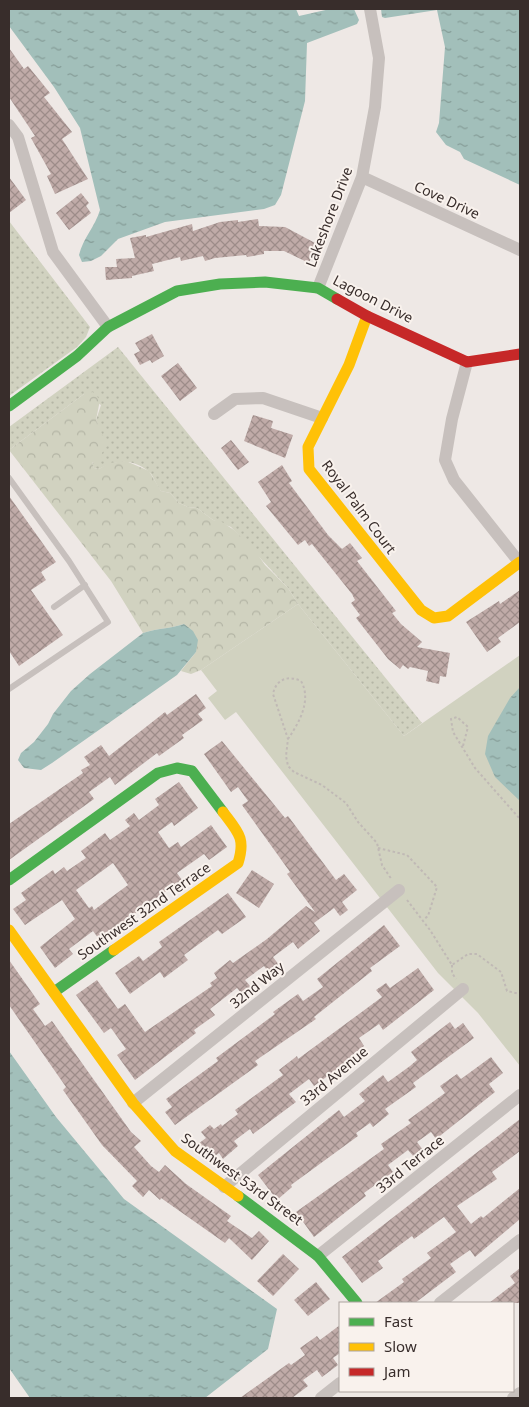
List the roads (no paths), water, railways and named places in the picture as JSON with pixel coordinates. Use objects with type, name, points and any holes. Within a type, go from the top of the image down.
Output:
[{"type":"street","name":"Lakeshore Drive","points":[[318,288],[362,177],[375,107],[379,58],[370,9]]},
{"type":"street","points":[[9,125],[18,137],[53,252],[108,327]]},
{"type":"street","name":"Cove Drive","points":[[362,177],[520,250]]},
{"type":"street","name":"Lagoon Drive","points":[[9,406],[77,356],[108,327],[177,291],[220,284],[265,282],[318,288],[367,316],[467,362]]},
{"type":"street","name":"Royal Palm Court","points":[[367,316],[349,365],[308,447],[309,469],[420,610],[434,618],[448,616],[520,562]]},
{"type":"street","points":[[520,354],[467,362],[452,419],[445,460],[454,480],[520,562]]},
{"type":"street","points":[[214,414],[235,399],[263,398],[322,418]]},
{"type":"street","name":"Southwest 32nd Terrace","points":[[9,880],[158,773],[177,768],[192,771],[240,835],[243,848],[238,863],[54,992]]},
{"type":"street","name":"32nd Way","points":[[133,1103],[399,890]]},
{"type":"street","name":"Southwest 53rd Street","points":[[9,930],[133,1103],[175,1151],[290,1233],[318,1256],[356,1302]]},
{"type":"street","name":"33rd Avenue","points":[[224,1187],[463,989]]},
{"type":"street","name":"33rd Terrace","points":[[318,1256],[520,1095]]},
{"type":"street","points":[[441,1302],[520,1240]]},
{"type":"street","points":[[321,1398],[339,1384]]},
{"type":"street","points":[[513,1398],[520,1393]]},
{"type":"lane","points":[[9,478],[85,585],[108,622],[9,689]]},
{"type":"lane","points":[[54,607],[85,585]]},
{"type":"water","points":[[9,9],[296,9],[299,16],[330,9],[354,9],[359,20],[357,24],[307,43],[305,101],[281,195],[275,205],[264,209],[165,222],[118,239],[101,256],[91,261],[82,262],[79,255],[81,249],[100,210],[80,128],[54,87],[9,26]]},
{"type":"water","points":[[381,9],[520,9],[520,185],[464,159],[460,152],[446,145],[436,132],[439,123],[445,47],[437,10],[385,18],[382,17]]},
{"type":"water","points":[[184,624],[193,631],[198,640],[196,652],[177,675],[41,770],[24,768],[18,760],[21,753],[34,742],[71,691],[143,633]]},
{"type":"water","points":[[520,687],[520,801],[495,777],[485,754],[488,736],[510,698]]},
{"type":"water","points":[[9,1051],[56,1117],[124,1199],[277,1309],[268,1349],[205,1398],[30,1398],[9,1368]]}]
